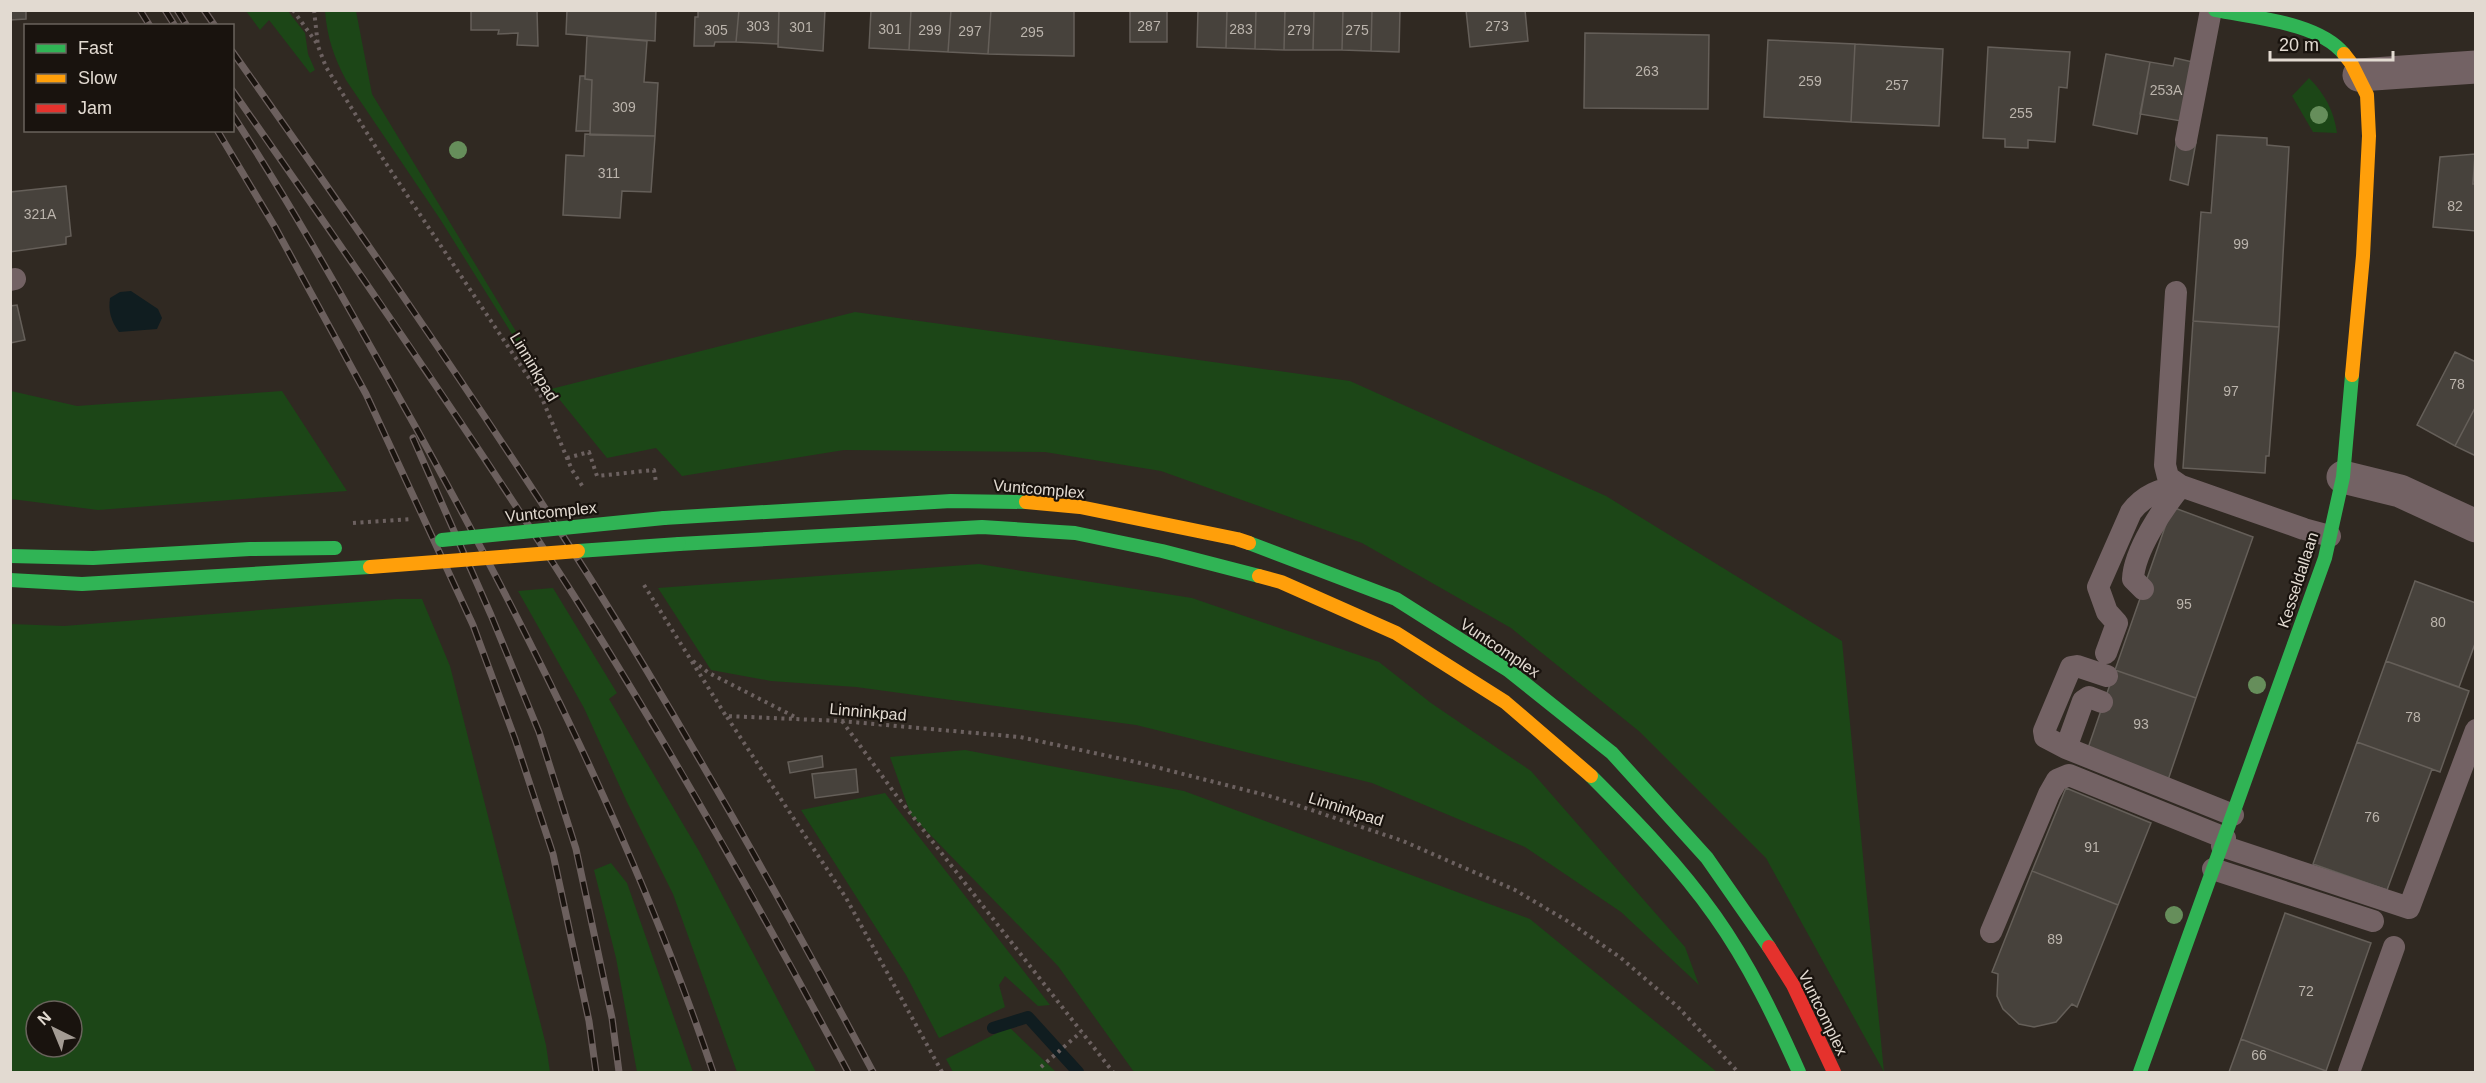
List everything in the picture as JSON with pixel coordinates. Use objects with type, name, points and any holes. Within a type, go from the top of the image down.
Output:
[{"type":"street","points":[[2213,10],[2308,29],[2339,48],[2359,75],[2475,67]]},
{"type":"street","name":"Kesseldallaan","points":[[2140,1072],[2325,558],[2343,477],[2362,256],[2369,136],[2367,95],[2359,75]]},
{"type":"street","points":[[2343,477],[2400,491],[2475,526]]},
{"type":"street","name":"Vuntcomplex","points":[[433,541],[664,518],[951,501],[1016,501],[1080,507],[1237,539],[1396,599],[1508,670],[1612,753],[1707,858],[1751,918],[1792,985],[1834,1072]]},
{"type":"street","points":[[10,580],[82,584],[370,567],[679,544],[982,527],[1075,533],[1162,551],[1281,582],[1396,633],[1505,702],[1582,768],[1652,837],[1715,916],[1766,999],[1799,1072]]},
{"type":"street","points":[[10,556],[93,558],[250,549],[352,548]]},
{"type":"lane","points":[[2186,140],[2213,10]]},
{"type":"lane","points":[[2176,292],[2165,465],[2168,477],[2181,486],[2330,536]]},
{"type":"lane","points":[[2143,589],[2133,579],[2134,567],[2162,509],[2181,486]]},
{"type":"lane","points":[[2106,652],[2117,623],[2107,612],[2098,587],[2131,512],[2140,502],[2161,489],[2181,486]]},
{"type":"lane","points":[[2107,676],[2076,666],[2071,667],[2044,731],[2045,737],[2050,742],[2232,815]]},
{"type":"lane","points":[[2066,748],[2083,702],[2089,697],[2102,702]]},
{"type":"lane","points":[[1991,932],[2049,794],[2057,780],[2069,775],[2223,842],[2409,908],[2475,730]]},
{"type":"lane","points":[[2214,869],[2373,921]]},
{"type":"lane","points":[[2349,1072],[2394,947]]},
{"type":"path","points":[[293,10],[318,46]]},
{"type":"path","name":"Linninkpad","points":[[314,10],[318,46],[326,67],[385,162],[541,396],[567,458],[584,489]]},
{"type":"path","points":[[567,458],[589,452],[597,476],[654,470],[658,490]]},
{"type":"path","points":[[640,579],[726,716],[846,898],[942,1072]]},
{"type":"path","points":[[690,659],[709,674],[799,719]]},
{"type":"path","name":"Linninkpad","points":[[726,716],[841,721],[1031,740],[1136,762],[1273,797],[1403,841],[1515,890],[1569,922],[1621,958],[1678,1007],[1738,1072]]},
{"type":"path","points":[[841,721],[896,795],[1113,1072]]},
{"type":"path","points":[[1041,1067],[1081,1032]]},
{"type":"green space","points":[[246,11],[288,11],[305,33],[308,54],[315,70],[310,73],[269,20],[260,30]]},
{"type":"green space","points":[[325,11],[356,11],[372,94],[551,389],[547,390],[440,219],[346,80],[332,47]]},
{"type":"green space","points":[[2309,78],[2328,103],[2337,133],[2313,132],[2292,96]]},
{"type":"green space","points":[[855,312],[1350,381],[1606,496],[1842,641],[1884,1072],[1766,858],[1640,732],[1511,628],[1362,543],[1161,471],[1045,452],[844,450],[682,476],[656,448],[607,458],[551,389]]},
{"type":"green space","points":[[11,391],[77,406],[282,391],[347,491],[98,510],[11,499]]},
{"type":"green space","points":[[979,564],[1192,598],[1379,662],[1431,703],[1531,771],[1685,947],[1699,985],[1621,912],[1525,847],[1372,783],[1136,725],[856,687],[771,681],[711,670],[658,588]]},
{"type":"green space","points":[[553,588],[617,693],[609,699],[699,851],[816,1072],[737,1072],[673,894],[626,800],[584,708],[518,591]]},
{"type":"green space","points":[[396,599],[422,599],[450,666],[546,1045],[550,1072],[11,1072],[11,624],[64,626]]},
{"type":"green space","points":[[965,750],[1184,791],[1530,919],[1717,1072],[1134,1072],[1058,966],[911,815],[890,757]]},
{"type":"green space","points":[[885,793],[1050,1005],[1038,1006],[1005,976],[999,985],[1005,1007],[939,1038],[906,975],[801,810]]},
{"type":"green space","points":[[611,863],[627,883],[693,1072],[637,1072],[616,958],[594,870]]},
{"type":"green space","points":[[1009,1027],[1056,1072],[953,1072],[946,1059]]},
{"type":"shaded area","points":[[131,291],[158,309],[162,318],[157,329],[119,332],[111,316],[110,298],[120,292]]},
{"type":"building","points":[[10,10],[26,10],[26,19],[10,20]]},
{"type":"building","points":[[471,10],[537,10],[538,46],[517,45],[518,33],[498,34],[499,30],[471,30]]},
{"type":"building","points":[[567,10],[656,10],[655,41],[566,34]]},
{"type":"building","points":[[698,10],[739,10],[736,42],[715,42],[714,46],[694,46],[695,17],[698,17]]},
{"type":"building","points":[[739,10],[779,10],[778,44],[736,42]]},
{"type":"building","points":[[779,10],[825,10],[823,51],[778,47]]},
{"type":"building","points":[[871,10],[911,10],[909,50],[869,48]]},
{"type":"building","points":[[911,10],[951,10],[948,52],[909,50]]},
{"type":"building","points":[[951,10],[991,10],[988,54],[948,52]]},
{"type":"building","points":[[991,10],[1074,10],[1074,56],[988,54]]},
{"type":"building","points":[[1130,10],[1167,10],[1167,42],[1130,42]]},
{"type":"building","points":[[1198,10],[1227,10],[1226,48],[1197,47]]},
{"type":"building","points":[[1227,10],[1256,10],[1255,49],[1226,48]]},
{"type":"building","points":[[1256,10],[1285,10],[1284,50],[1255,49]]},
{"type":"building","points":[[1285,10],[1314,10],[1313,50],[1284,50]]},
{"type":"building","points":[[1314,10],[1343,10],[1342,50],[1313,50]]},
{"type":"building","points":[[1343,10],[1372,10],[1371,51],[1342,50]]},
{"type":"building","points":[[1372,10],[1400,10],[1399,52],[1371,51]]},
{"type":"building","points":[[1466,10],[1525,10],[1528,41],[1470,47]]},
{"type":"building","points":[[1585,33],[1709,35],[1708,109],[1584,108]]},
{"type":"building","points":[[587,36],[647,41],[644,82],[658,83],[655,136],[590,135],[592,80],[585,79]]},
{"type":"building","points":[[1768,40],[1855,44],[1851,122],[1764,117]]},
{"type":"building","points":[[1855,44],[1943,49],[1939,126],[1851,122]]},
{"type":"building","points":[[1988,47],[2070,52],[2067,88],[2059,87],[2055,142],[2028,140],[2028,148],[2005,147],[2005,139],[1983,138]]},
{"type":"building","points":[[2106,54],[2150,62],[2137,134],[2093,125]]},
{"type":"building","points":[[2175,58],[2193,62],[2181,121],[2140,114],[2150,62],[2173,66]]},
{"type":"building","points":[[580,76],[592,80],[590,131],[576,131]]},
{"type":"building","points":[[585,134],[655,136],[651,192],[622,191],[620,218],[563,215],[566,155],[584,156]]},
{"type":"building","points":[[2217,135],[2267,138],[2267,145],[2289,147],[2279,327],[2193,321],[2201,212],[2211,213]]},
{"type":"building","points":[[2177,138],[2196,142],[2188,185],[2170,180]]},
{"type":"building","points":[[2475,154],[2473,184],[2476,184],[2476,231],[2433,227],[2440,157]]},
{"type":"building","points":[[66,186],[71,236],[66,237],[66,244],[10,252],[10,192]]},
{"type":"building","points":[[17,305],[25,340],[10,343],[10,306]]},
{"type":"building","points":[[2193,321],[2279,327],[2269,456],[2266,456],[2265,473],[2183,468]]},
{"type":"building","points":[[2455,352],[2476,362],[2476,406],[2455,446],[2417,425]]},
{"type":"building","points":[[2476,406],[2476,456],[2455,446]]},
{"type":"building","points":[[2172,507],[2253,537],[2196,698],[2115,670]]},
{"type":"building","points":[[2415,581],[2476,603],[2476,641],[2459,687],[2386,661]]},
{"type":"building","points":[[2386,661],[2469,691],[2440,772],[2357,742]]},
{"type":"building","points":[[2115,670],[2196,698],[2168,780],[2087,751]]},
{"type":"building","points":[[2357,742],[2432,769],[2387,890],[2313,864]]},
{"type":"building","points":[[822,756],[823,767],[790,773],[788,762]]},
{"type":"building","points":[[856,769],[858,792],[815,798],[812,774]]},
{"type":"building","points":[[2066,788],[2151,823],[2118,905],[2032,871]]},
{"type":"building","points":[[2032,871],[2118,905],[2077,1007],[2072,1004],[2056,1022],[2034,1027],[2019,1024],[2003,1009],[1997,996],[1998,974],[1992,972]]},
{"type":"building","points":[[2285,913],[2371,943],[2326,1071],[2241,1039]]},
{"type":"building","points":[[2241,1039],[2326,1071],[2229,1072]]},
{"type":"waterway","points":[[993,1028],[1028,1017],[1078,1072]]},
{"type":"railway","points":[[140,10],[149,24]]},
{"type":"railway","points":[[165,10],[174,24]]},
{"type":"railway","points":[[177,10],[186,24]]},
{"type":"railway","points":[[204,10],[214,24]]},
{"type":"railway","points":[[234,54],[414,313],[590,578],[736,823],[873,1072]]},
{"type":"railway","points":[[234,93],[487,462],[606,647],[713,827],[848,1072]]},
{"type":"railway","points":[[234,117],[303,229],[371,347],[458,504],[540,662],[579,743],[651,905],[713,1072]]},
{"type":"railway","points":[[218,132],[275,227],[366,394],[473,625],[515,739],[553,854],[589,1021],[596,1072]]},
{"type":"railway","points":[[413,438],[491,615],[539,732],[576,849],[612,1018],[619,1072]]},
{"type":"traffic: fast","points":[[2215,10],[2302,28],[2333,43],[2344,54]]},
{"type":"traffic: fast","points":[[2140,1072],[2325,558],[2343,477],[2352,375]]},
{"type":"traffic: fast","points":[[664,518],[951,501],[1026,502]]},
{"type":"traffic: fast","points":[[442,540],[664,518]]},
{"type":"traffic: fast","points":[[679,544],[982,527],[1075,533],[1162,551],[1259,576]]},
{"type":"traffic: fast","points":[[1249,543],[1396,599],[1508,670],[1612,753],[1707,858],[1769,947]]},
{"type":"traffic: fast","points":[[578,551],[679,544]]},
{"type":"traffic: fast","points":[[10,556],[93,558],[250,549],[335,548]]},
{"type":"traffic: fast","points":[[10,580],[82,584],[370,567]]},
{"type":"traffic: fast","points":[[1591,776],[1672,861],[1715,916],[1761,992],[1799,1072]]},
{"type":"traffic: slow","points":[[2344,54],[2367,95],[2369,136],[2363,256],[2352,375]]},
{"type":"traffic: slow","points":[[1026,502],[1080,507],[1249,543]]},
{"type":"traffic: slow","points":[[370,567],[578,551]]},
{"type":"traffic: slow","points":[[1259,576],[1281,582],[1396,633],[1505,702],[1591,776]]},
{"type":"traffic: jam","points":[[1769,947],[1793,985],[1834,1072]]}]
